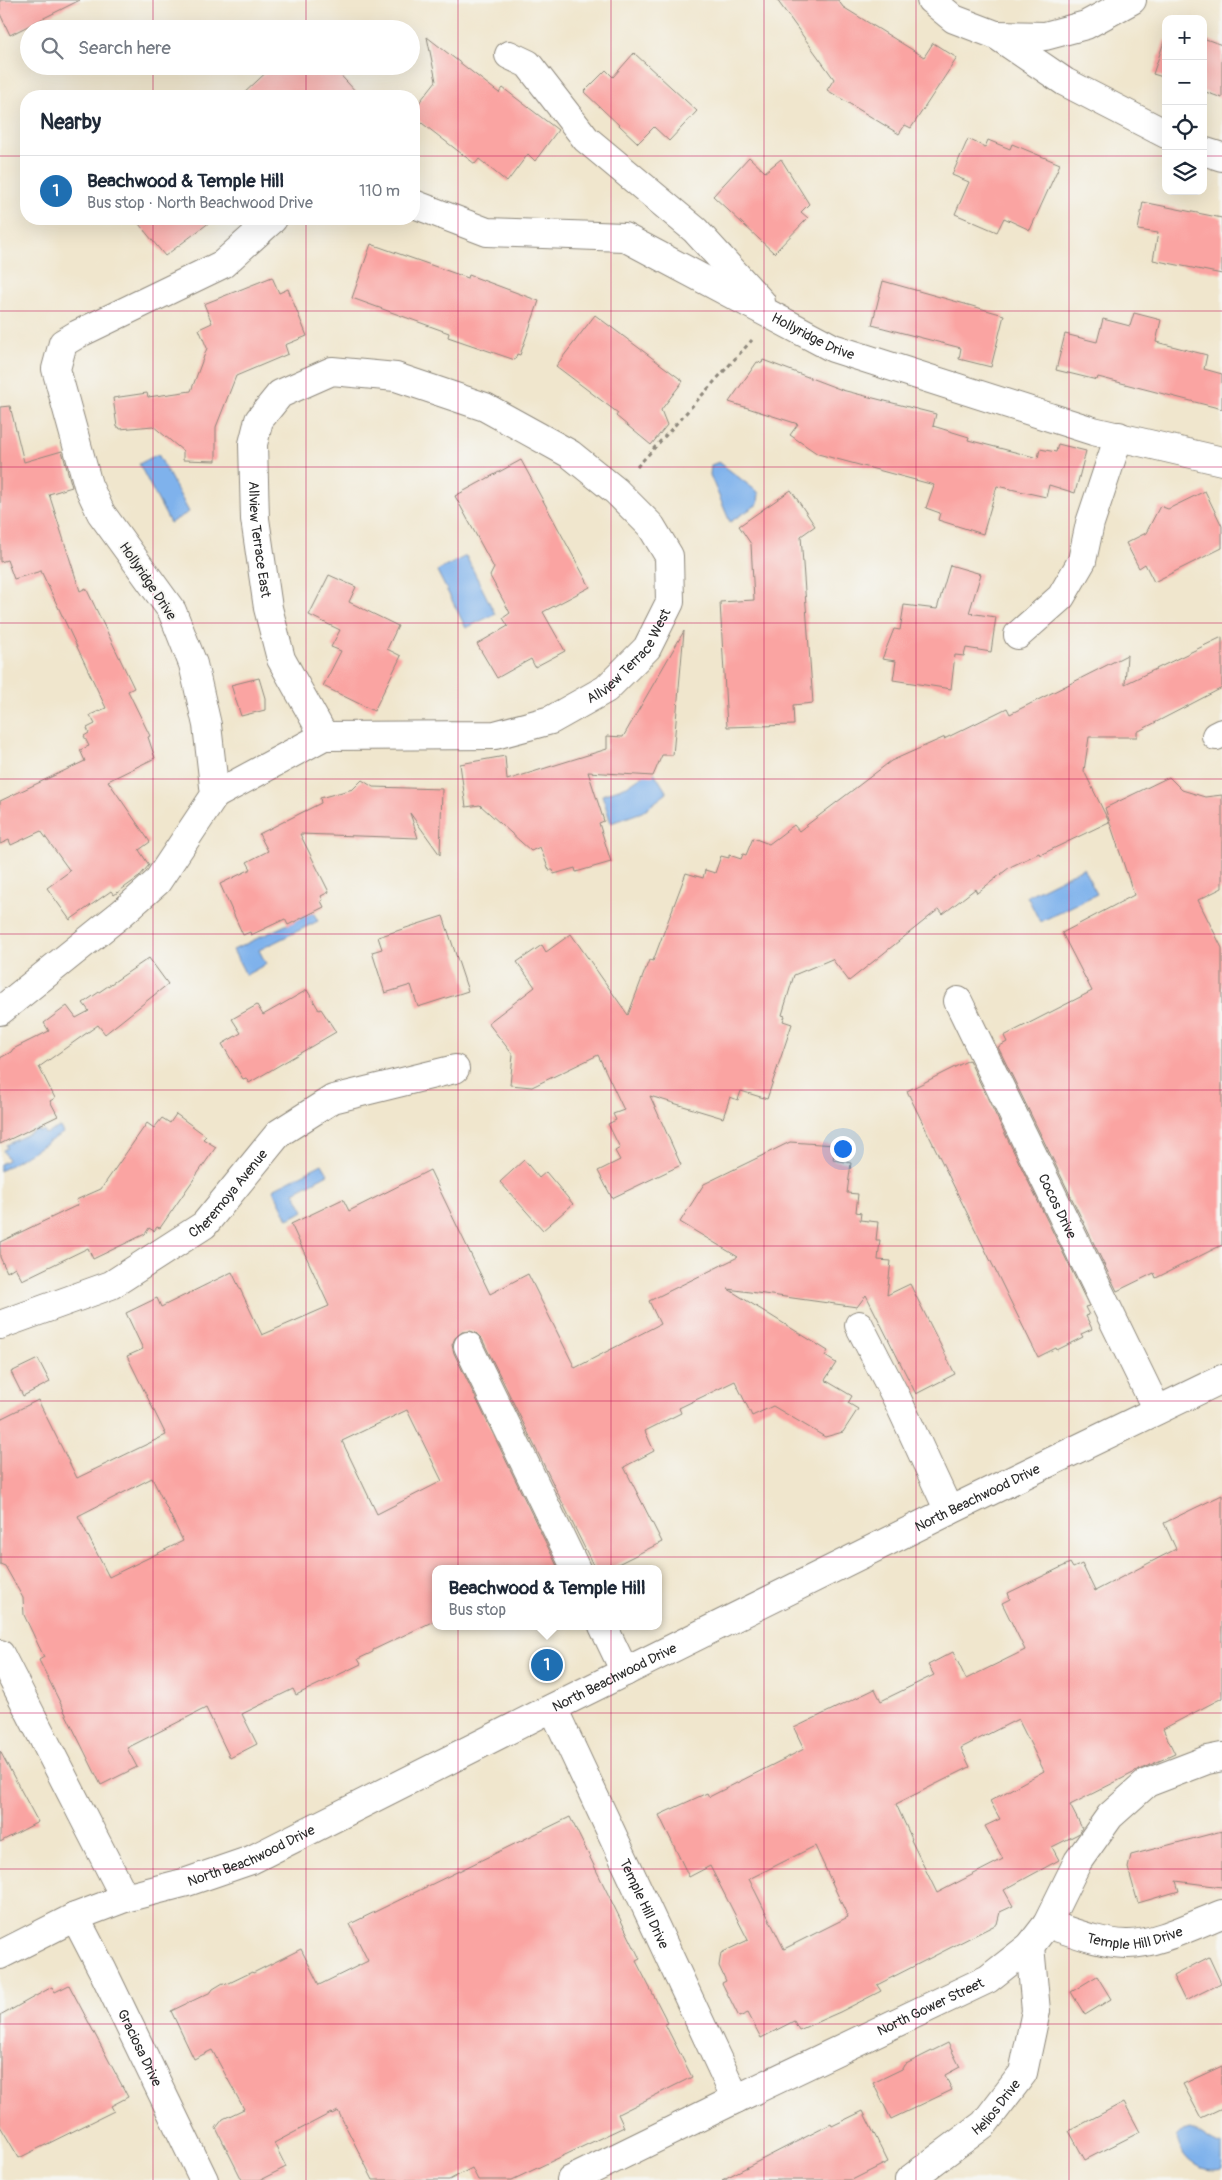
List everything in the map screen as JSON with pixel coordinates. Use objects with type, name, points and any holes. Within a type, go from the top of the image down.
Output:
[{"type":"street","points":[[931,0],[954,19],[996,35],[1065,82],[1162,132]]},
{"type":"street","points":[[996,35],[1045,36],[1086,25],[1132,0]]},
{"type":"street","points":[[509,55],[528,64],[586,138],[695,230],[774,316]]},
{"type":"street","points":[[1207,152],[1222,157]]},
{"type":"street","name":"Hollyridge Drive","points":[[420,206],[487,232],[624,237],[833,348],[1093,430],[1222,460]]},
{"type":"street","name":"Hollyridge Drive","points":[[215,795],[207,726],[193,664],[172,611],[101,513],[88,485],[56,369],[63,343],[223,264],[266,225]]},
{"type":"street","name":"Allview Terrace West","points":[[215,795],[324,736],[495,735],[551,720],[606,689],[647,648],[670,602],[669,556],[651,526],[616,490],[570,454],[485,407],[396,377],[332,370]]},
{"type":"street","name":"Allview Terrace East","points":[[324,736],[281,659],[268,608],[254,518],[253,444],[259,420],[280,394],[332,370]]},
{"type":"street","points":[[1018,635],[1061,597],[1082,562],[1090,523],[1120,436]]},
{"type":"street","points":[[0,1011],[122,913],[157,882],[215,795]]},
{"type":"street","name":"Cocos Drive","points":[[958,1001],[1157,1410]]},
{"type":"street","name":"Cheremoya Avenue","points":[[0,1325],[111,1285],[204,1225],[280,1133],[333,1099],[455,1069]]},
{"type":"street","points":[[859,1325],[897,1399],[949,1511]]},
{"type":"street","points":[[468,1346],[574,1565]]},
{"type":"street","name":"North Beachwood Drive","points":[[0,1955],[75,1917],[125,1898],[187,1882],[251,1860],[949,1511],[1222,1379]]},
{"type":"street","points":[[605,1630],[625,1672]]},
{"type":"street","points":[[0,1654],[125,1898]]},
{"type":"street","name":"Temple Hill Drive","points":[[553,1708],[736,2099]]},
{"type":"street","name":"North Gower Street","points":[[571,2180],[988,1979],[1030,1946],[1047,1924],[1078,1861],[1110,1816],[1147,1783],[1207,1760],[1222,1757]]},
{"type":"street","name":"Temple Hill Drive","points":[[1047,1924],[1100,1941],[1128,1944],[1164,1937],[1222,1914]]},
{"type":"street","name":"Graciosa Drive","points":[[75,1917],[108,1980],[204,2180]]},
{"type":"street","name":"Helios Drive","points":[[909,2180],[984,2124],[1023,2073],[1036,2011],[1030,1946]]},
{"type":"path","points":[[616,490],[774,316]]},
{"type":"water","points":[[158,454],[189,512],[170,523],[139,464]]},
{"type":"water","points":[[719,462],[759,493],[758,504],[730,522],[710,475],[711,465]]},
{"type":"water","points":[[466,556],[495,614],[466,628],[437,571]]},
{"type":"water","points":[[652,769],[667,793],[642,812],[611,823],[602,795],[627,786]]},
{"type":"water","points":[[1083,868],[1097,894],[1040,922],[1027,896]]},
{"type":"water","points":[[313,912],[318,921],[259,950],[266,964],[246,975],[233,950]]},
{"type":"water","points":[[60,1127],[63,1133],[0,1171],[0,1164],[8,1160],[3,1150],[7,1148],[6,1145],[38,1129],[39,1132],[43,1130],[45,1134]]},
{"type":"water","points":[[322,1164],[328,1174],[294,1192],[304,1211],[288,1219],[273,1189]]},
{"type":"water","points":[[1190,2129],[1222,2146],[1222,2169],[1214,2170],[1199,2167],[1192,2163],[1182,2152],[1177,2137],[1183,2131]]},
{"type":"building","points":[[0,0],[80,0],[40,20],[20,20],[20,30],[10,35],[0,14]]},
{"type":"building","points":[[777,0],[838,0],[843,7],[924,57],[933,43],[957,58],[911,128],[905,125],[899,134],[827,90],[834,79]]},
{"type":"building","points":[[427,37],[499,93],[503,88],[558,130],[535,161],[528,154],[507,182],[479,159],[475,164],[420,122],[420,101],[436,81]]},
{"type":"building","points":[[1207,39],[1222,45],[1222,98],[1207,92]]},
{"type":"building","points":[[1162,48],[1162,77],[1153,74]]},
{"type":"building","points":[[634,53],[697,111],[669,141],[654,127],[638,143],[584,92],[606,70],[613,77]]},
{"type":"building","points":[[263,75],[340,75],[354,90],[247,90]]},
{"type":"building","points":[[968,139],[985,147],[988,140],[1010,149],[1012,144],[1060,164],[1030,230],[1004,218],[997,232],[955,214],[969,182],[952,175]]},
{"type":"building","points":[[749,157],[765,172],[781,159],[809,204],[801,212],[808,218],[774,253],[713,196]]},
{"type":"building","points":[[1143,202],[1222,218],[1222,274],[1153,260],[1158,233],[1138,230]]},
{"type":"building","points":[[140,225],[206,225],[165,256]]},
{"type":"building","points":[[371,244],[468,278],[469,275],[539,301],[520,355],[517,354],[515,360],[448,337],[449,333],[352,298]]},
{"type":"building","points":[[272,277],[279,293],[288,289],[307,336],[285,345],[288,354],[236,376],[216,427],[216,461],[183,460],[183,451],[153,426],[120,429],[117,427],[113,398],[147,393],[148,397],[191,391],[207,348],[199,329],[212,323],[204,304]]},
{"type":"building","points":[[883,281],[1004,315],[991,367],[959,359],[961,348],[872,325]]},
{"type":"building","points":[[1134,313],[1161,320],[1156,342],[1207,355],[1204,369],[1222,374],[1222,409],[1098,377],[1097,380],[1056,370],[1065,334],[1097,342],[1103,319],[1130,326]]},
{"type":"building","points":[[595,315],[683,381],[661,410],[667,425],[651,445],[616,416],[618,413],[556,366]]},
{"type":"building","points":[[763,360],[842,390],[936,414],[933,426],[969,437],[968,440],[1038,458],[1040,449],[1056,452],[1058,444],[1086,451],[1075,493],[1049,485],[1046,497],[997,486],[983,534],[938,520],[940,513],[926,508],[934,485],[818,454],[790,435],[798,424],[729,402],[757,362],[762,363]]},
{"type":"building","points":[[10,406],[24,462],[62,451],[72,487],[49,494],[80,591],[86,588],[134,688],[128,691],[150,736],[148,737],[155,758],[108,781],[150,842],[139,850],[149,865],[139,877],[114,895],[111,891],[70,920],[47,888],[70,871],[41,831],[11,845],[9,840],[0,844],[0,801],[85,761],[80,750],[89,746],[84,736],[89,733],[87,728],[95,724],[90,715],[106,708],[41,571],[14,579],[7,560],[0,562],[0,407]]},
{"type":"building","points":[[521,460],[590,587],[543,612],[565,651],[535,667],[531,659],[497,678],[477,644],[508,626],[503,618],[510,613],[490,576],[494,568],[455,496]]},
{"type":"building","points":[[791,490],[815,526],[801,536],[813,703],[793,705],[794,725],[727,727],[720,602],[754,600],[751,544],[739,526]]},
{"type":"building","points":[[1205,491],[1222,526],[1222,548],[1154,582],[1145,564],[1139,568],[1126,543],[1146,533],[1160,506],[1168,509]]},
{"type":"building","points":[[950,565],[981,574],[969,613],[996,617],[991,652],[966,648],[964,656],[955,655],[951,689],[893,680],[896,661],[882,659],[894,629],[900,630],[904,605],[937,609]]},
{"type":"building","points":[[329,575],[356,587],[349,602],[398,626],[387,649],[401,656],[374,711],[323,686],[341,651],[331,647],[340,630],[309,615]]},
{"type":"building","points":[[684,631],[673,755],[662,755],[653,776],[588,772],[604,821],[599,823],[611,862],[576,872],[575,868],[554,874],[553,870],[549,870],[540,847],[531,851],[480,805],[466,807],[460,764],[505,756],[507,780],[607,749],[607,736],[623,737]]},
{"type":"building","points":[[1222,637],[1222,688],[1137,732],[1137,737],[1089,737],[1084,771],[1109,822],[1010,867],[977,893],[975,889],[943,914],[939,909],[849,981],[832,959],[794,975],[782,1015],[785,1016],[783,1021],[792,1024],[767,1099],[741,1091],[738,1100],[730,1097],[723,1118],[650,1096],[681,1165],[612,1198],[598,1171],[620,1160],[615,1151],[620,1148],[608,1124],[616,1120],[613,1114],[624,1110],[598,1055],[532,1087],[510,1085],[513,1055],[488,1023],[535,987],[517,962],[542,945],[546,952],[571,934],[628,1015],[649,960],[653,961],[686,873],[703,878],[705,870],[715,873],[721,856],[729,858],[729,855],[741,859],[743,854],[746,855],[753,838],[769,844],[794,825],[799,831],[891,761],[945,737],[944,739],[1007,708],[1010,714],[1127,655],[1125,684]]},
{"type":"building","points":[[259,678],[265,698],[265,710],[241,716],[231,685]]},
{"type":"building","points":[[1169,777],[1182,790],[1205,797],[1222,795],[1222,888],[1198,900],[1222,948],[1222,1245],[1156,1278],[1154,1273],[1117,1291],[998,1047],[1007,1042],[1004,1036],[1092,991],[1062,933],[1134,895],[1105,808]]},
{"type":"building","points":[[362,780],[373,787],[442,789],[440,855],[410,813],[418,838],[300,834],[329,892],[321,896],[324,907],[288,925],[285,919],[251,935],[250,932],[243,935],[220,884],[251,869],[247,862],[268,851],[259,834],[321,803],[320,798],[353,789]]},
{"type":"building","points":[[443,916],[468,991],[418,1007],[411,985],[385,993],[372,952],[382,949],[378,937]]},
{"type":"building","points":[[149,958],[168,984],[105,1034],[98,1025],[39,1067],[55,1098],[50,1101],[58,1116],[0,1144],[0,1058],[13,1049],[49,1031],[44,1023],[67,1006],[76,1018],[89,1011],[83,1003]]},
{"type":"building","points":[[307,990],[336,1032],[249,1083],[246,1078],[243,1079],[222,1044],[241,1033],[232,1019],[257,1005],[263,1015]]},
{"type":"building","points":[[969,1060],[1089,1306],[1085,1307],[1089,1315],[1086,1316],[1092,1329],[1081,1334],[1083,1337],[1038,1357],[907,1091]]},
{"type":"building","points":[[176,1114],[206,1136],[203,1139],[216,1147],[160,1228],[157,1227],[154,1231],[149,1228],[145,1234],[93,1259],[88,1248],[22,1280],[15,1267],[7,1272],[0,1257],[0,1242],[78,1205],[76,1200],[101,1189],[147,1123],[154,1128],[162,1118],[170,1123]]},
{"type":"building","points":[[790,1142],[835,1145],[833,1160],[851,1163],[847,1193],[858,1194],[856,1212],[861,1213],[860,1220],[878,1222],[876,1240],[880,1240],[878,1260],[891,1261],[887,1295],[910,1284],[955,1374],[916,1394],[866,1295],[857,1307],[728,1289],[828,1351],[825,1356],[836,1363],[825,1380],[852,1396],[848,1403],[858,1409],[843,1432],[825,1437],[773,1406],[752,1416],[735,1381],[679,1408],[681,1413],[645,1431],[654,1451],[624,1467],[662,1542],[616,1565],[593,1565],[482,1339],[476,1333],[470,1331],[462,1332],[455,1338],[452,1345],[454,1353],[557,1565],[432,1565],[432,1622],[373,1650],[373,1652],[358,1659],[361,1664],[296,1695],[293,1689],[242,1714],[257,1744],[230,1758],[206,1708],[127,1748],[137,1767],[101,1785],[39,1660],[44,1657],[24,1615],[23,1598],[5,1566],[0,1564],[0,1419],[38,1400],[77,1478],[166,1435],[127,1356],[143,1349],[126,1313],[157,1298],[161,1307],[232,1272],[262,1335],[329,1306],[291,1224],[343,1199],[349,1211],[430,1170],[490,1294],[528,1274],[575,1368],[660,1324],[649,1301],[738,1257],[680,1222],[704,1184]],"holes":[[[407,1410],[442,1481],[377,1514],[342,1441]],[[152,1478],[183,1541],[109,1577],[78,1516]]]},
{"type":"building","points":[[524,1160],[539,1178],[546,1172],[573,1204],[543,1230],[500,1182]]},
{"type":"building","points":[[38,1359],[50,1382],[23,1396],[11,1372]]},
{"type":"building","points":[[1222,1495],[1222,1698],[1163,1729],[1175,1754],[1070,1805],[1082,1828],[1078,1834],[1052,1847],[1059,1860],[1004,1890],[1013,1906],[1000,1912],[997,1924],[877,1985],[881,1991],[840,2012],[799,2030],[794,2021],[761,2038],[748,2013],[739,2017],[722,1983],[726,1981],[719,1966],[721,1953],[748,1940],[710,1866],[689,1877],[659,1815],[707,1793],[709,1797],[804,1749],[794,1728],[875,1689],[881,1701],[934,1675],[928,1665],[953,1652],[966,1679],[1025,1650],[1002,1603],[1010,1599],[1008,1593],[1070,1563],[1073,1568],[1082,1564],[1095,1591],[1176,1549],[1164,1523]],"holes":[[[1018,1719],[1044,1771],[990,1801],[1000,1819],[985,1826],[1003,1859],[937,1893],[896,1804],[970,1767],[961,1748]],[[815,1846],[848,1917],[784,1949],[749,1879]]]},
{"type":"building","points":[[0,1751],[38,1822],[0,1842]]},
{"type":"building","points":[[570,1817],[640,1959],[636,1961],[668,2023],[665,2024],[692,2077],[618,2114],[624,2127],[512,2180],[478,2180],[472,2168],[449,2180],[373,2180],[338,2111],[274,2143],[286,2167],[260,2180],[242,2180],[216,2128],[223,2119],[244,2109],[212,2050],[194,2059],[171,2011],[211,1992],[223,1983],[227,1984],[253,1973],[301,1949],[319,1985],[368,1961],[350,1924]]},
{"type":"building","points":[[1222,1831],[1222,1887],[1176,1881],[1179,1891],[1138,1903],[1128,1868],[1131,1855]]},
{"type":"building","points":[[1209,1957],[1221,1983],[1185,2001],[1173,1976]]},
{"type":"building","points":[[1097,1976],[1111,1999],[1085,2015],[1071,1992]]},
{"type":"building","points":[[69,1985],[128,2097],[111,2106],[114,2111],[19,2158],[0,2126],[0,2016],[52,1987],[55,1992]]},
{"type":"building","points":[[948,2043],[960,2067],[945,2075],[952,2090],[891,2119],[873,2083]]},
{"type":"building","points":[[1222,2066],[1222,2108],[1201,2118],[1183,2084]]},
{"type":"building","points":[[1124,2102],[1140,2132],[1085,2160],[1069,2131]]},
{"type":"building","points":[[863,2111],[888,2162],[852,2180],[722,2180],[831,2124],[832,2126]]},
{"type":"place","name":"Beachwood & Temple Hill","points":[[547,1665]]}]
